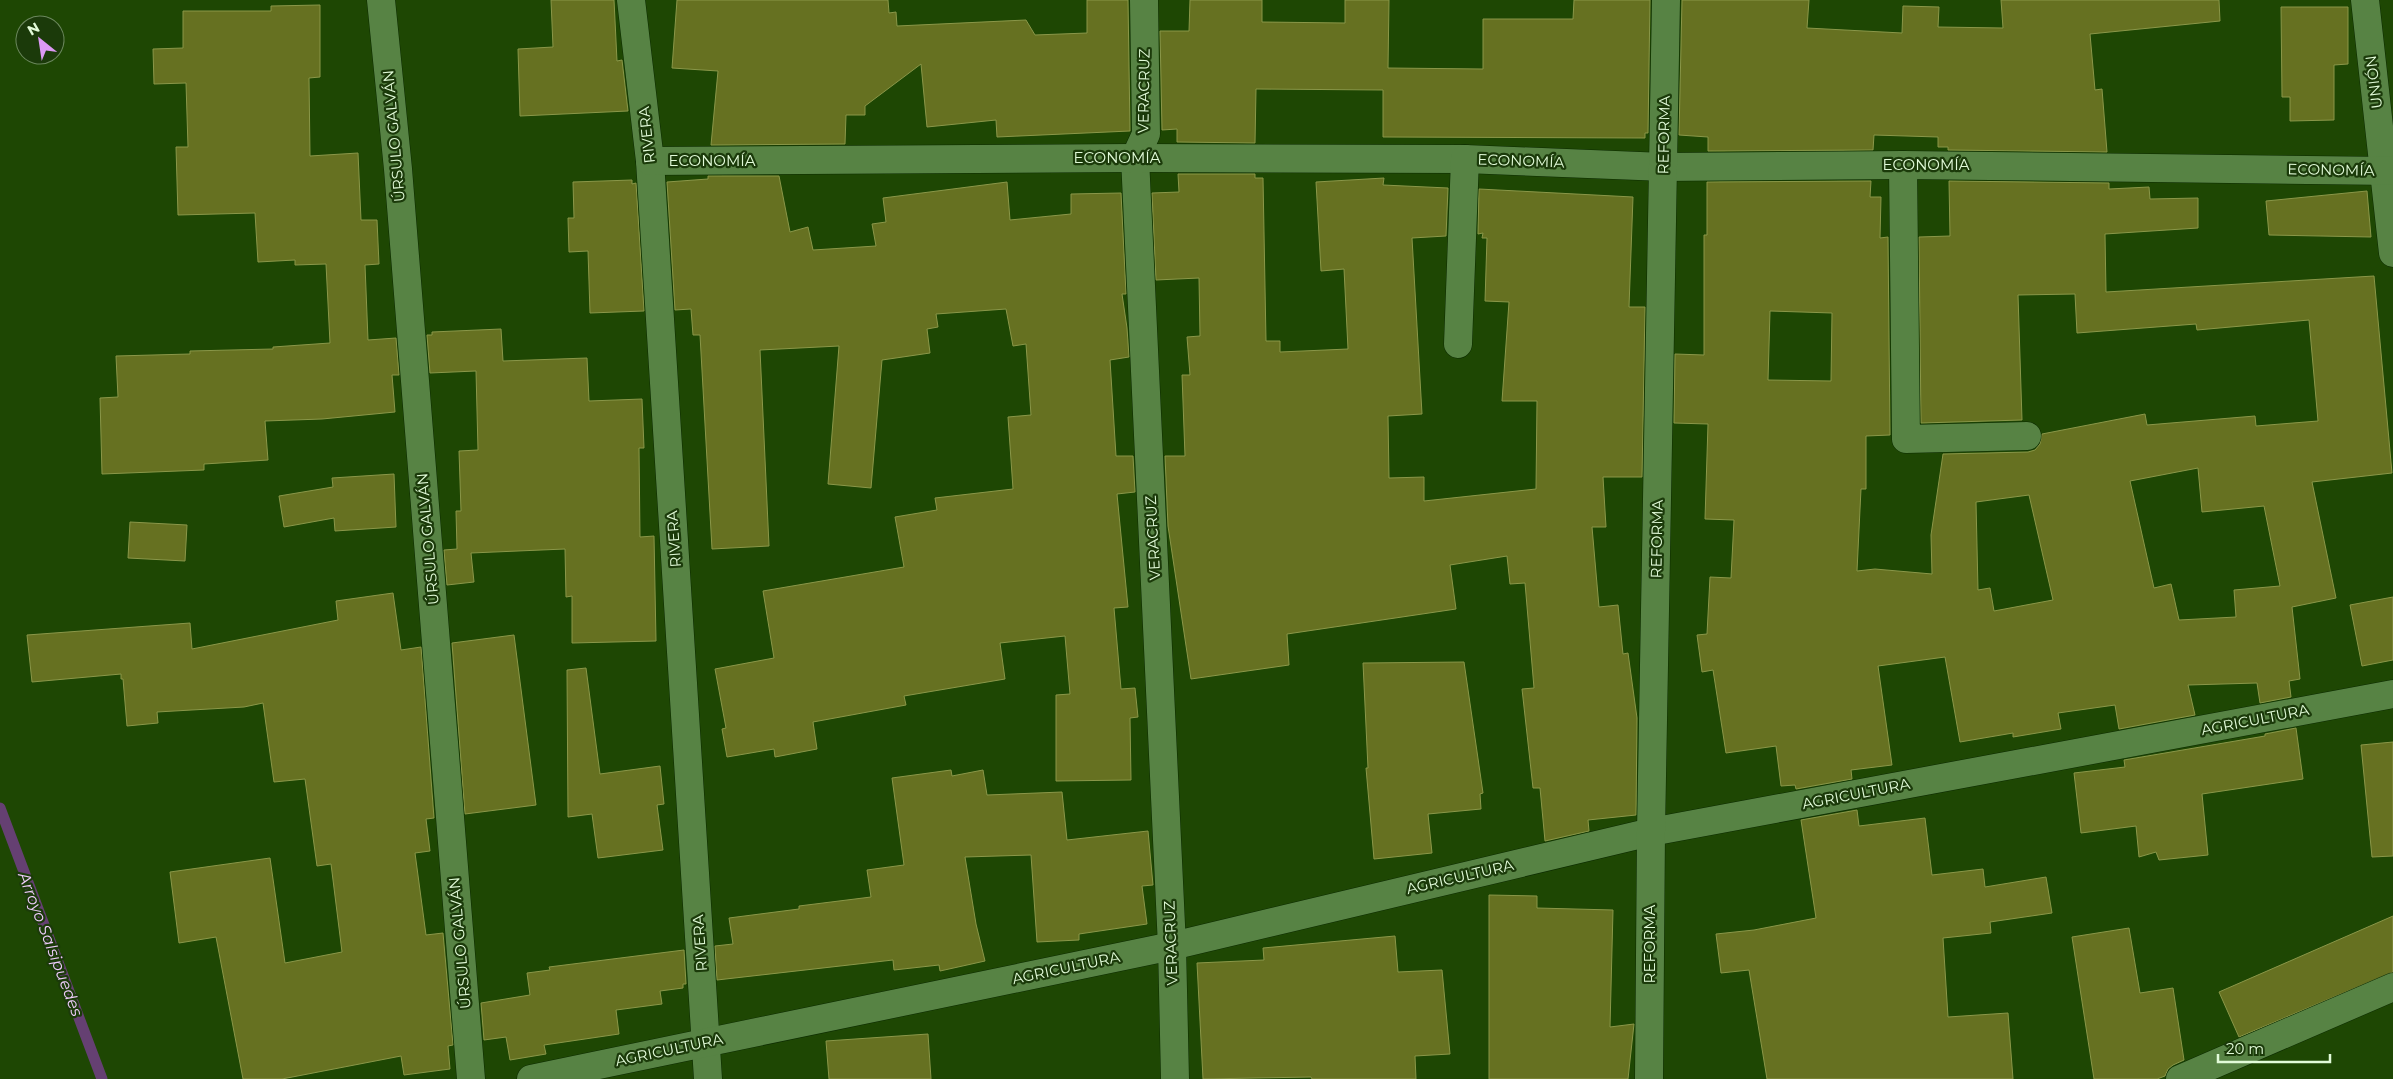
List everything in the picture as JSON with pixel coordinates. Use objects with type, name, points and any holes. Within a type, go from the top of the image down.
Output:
[{"type":"street","name":"ÚRSULO GALVÁN","points":[[381,0],[398,169],[471,1079]]},
{"type":"street","name":"RIVERA","points":[[631,0],[650,161],[708,1079]]},
{"type":"street","name":"VERACRUZ","points":[[1144,0],[1146,134],[1135,158],[1172,946],[1174,1079]]},
{"type":"street","name":"REFORMA","points":[[1649,1079],[1650,832],[1666,0]]},
{"type":"street","name":"UNIÓN","points":[[2365,0],[2389,171],[2393,253]]},
{"type":"street","name":"ECONOMÍA","points":[[650,161],[1135,158],[1465,159],[1664,167],[1903,164],[2389,171]]},
{"type":"street","points":[[1458,344],[1465,159]]},
{"type":"street","points":[[1903,164],[1906,439],[2027,436]]},
{"type":"street","name":"AGRICULTURA","points":[[531,1079],[1172,946],[1650,832],[2393,694]]},
{"type":"street","points":[[2180,1079],[2393,987]]},
{"type":"building","points":[[551,0],[614,0],[617,61],[622,60],[628,111],[520,116],[518,49],[553,47]]},
{"type":"building","points":[[677,0],[888,0],[889,13],[896,12],[897,26],[1026,20],[1035,35],[1087,33],[1087,0],[1128,0],[1130,131],[997,137],[996,120],[927,127],[921,64],[865,106],[865,115],[846,115],[845,144],[711,145],[718,71],[672,68]]},
{"type":"building","points":[[1190,0],[1262,0],[1262,22],[1345,23],[1345,0],[1389,0],[1388,68],[1483,69],[1483,19],[1573,19],[1574,0],[1650,0],[1648,133],[1645,133],[1645,138],[1383,137],[1383,90],[1256,89],[1255,143],[1177,142],[1177,129],[1162,130],[1160,31],[1189,31]]},
{"type":"building","points":[[1682,0],[1809,0],[1807,28],[1902,33],[1903,6],[1939,7],[1938,27],[2003,28],[2001,0],[2219,0],[2220,21],[2090,34],[2095,90],[2102,89],[2107,152],[1948,150],[1948,147],[1938,147],[1938,137],[1874,135],[1873,150],[1708,151],[1708,137],[1679,135]]},
{"type":"building","points":[[320,5],[320,77],[309,78],[310,156],[358,153],[361,220],[377,220],[379,264],[365,265],[368,340],[396,338],[399,375],[392,375],[395,412],[322,419],[265,421],[268,460],[204,464],[204,470],[102,474],[100,398],[118,397],[116,356],[190,354],[190,351],[273,349],[273,347],[330,343],[326,264],[295,265],[295,260],[258,262],[255,213],[178,215],[176,147],[188,147],[186,83],[154,84],[153,49],[183,48],[183,11],[271,11],[271,6]]},
{"type":"building","points":[[2281,7],[2348,7],[2348,64],[2334,65],[2334,120],[2290,121],[2290,97],[2282,97]]},
{"type":"building","points":[[1178,174],[1255,174],[1255,178],[1263,178],[1266,341],[1280,341],[1280,352],[1348,349],[1344,269],[1321,271],[1316,182],[1384,178],[1383,185],[1448,188],[1446,236],[1412,238],[1422,414],[1388,416],[1389,478],[1424,477],[1424,501],[1536,489],[1537,401],[1502,401],[1509,302],[1485,301],[1487,238],[1482,238],[1483,233],[1478,234],[1479,189],[1633,197],[1629,307],[1645,307],[1642,477],[1603,477],[1606,527],[1592,527],[1599,607],[1618,605],[1623,654],[1628,653],[1637,718],[1636,815],[1588,820],[1589,831],[1545,841],[1540,788],[1533,788],[1522,689],[1534,688],[1525,583],[1510,584],[1507,556],[1450,565],[1456,609],[1287,634],[1289,665],[1191,679],[1168,526],[1165,456],[1185,456],[1182,375],[1190,375],[1187,337],[1200,336],[1199,278],[1156,280],[1152,193],[1179,192]]},
{"type":"building","points":[[708,176],[779,176],[790,232],[808,227],[813,250],[876,246],[872,224],[886,222],[883,198],[1007,182],[1010,220],[1071,214],[1071,194],[1121,193],[1126,294],[1122,294],[1129,357],[1110,360],[1116,456],[1133,456],[1135,492],[1117,494],[1128,607],[1114,608],[1121,689],[1135,688],[1138,717],[1130,718],[1131,780],[1056,781],[1056,695],[1070,694],[1065,636],[1000,643],[1005,679],[904,696],[906,705],[813,722],[817,749],[775,757],[774,749],[727,757],[722,729],[726,728],[715,669],[774,658],[763,591],[904,567],[895,517],[937,510],[935,498],[1013,489],[1008,417],[1031,415],[1026,344],[1013,346],[1006,309],[936,314],[938,327],[927,329],[930,353],[882,360],[871,488],[828,484],[839,346],[760,350],[769,546],[712,549],[700,335],[693,335],[691,309],[675,310],[667,182],[708,179]]},
{"type":"building","points":[[632,180],[632,184],[636,183],[644,311],[590,313],[588,251],[569,252],[568,218],[574,218],[573,182]]},
{"type":"building","points":[[1871,181],[1870,197],[1881,197],[1880,238],[1888,237],[1890,435],[1866,436],[1866,489],[1861,489],[1857,571],[1875,569],[1932,574],[1931,535],[1943,454],[2028,452],[2035,450],[2040,444],[2042,434],[2145,414],[2147,425],[2255,416],[2256,426],[2318,421],[2309,320],[2197,330],[2196,324],[2077,333],[2075,294],[2018,295],[2022,420],[1921,423],[1919,237],[1950,236],[1949,181],[2109,183],[2109,189],[2149,187],[2150,199],[2198,198],[2198,228],[2105,234],[2106,292],[2374,276],[2392,473],[2312,482],[2336,598],[2292,607],[2300,679],[2289,681],[2291,697],[2260,703],[2257,683],[2188,685],[2195,715],[2119,729],[2115,705],[2058,713],[2061,729],[2013,737],[2013,733],[1960,742],[1945,657],[1878,666],[1892,765],[1851,770],[1852,779],[1796,789],[1795,785],[1781,786],[1776,746],[1726,753],[1713,670],[1702,672],[1697,635],[1707,634],[1710,577],[1731,578],[1734,520],[1705,519],[1708,424],[1674,423],[1675,354],[1704,355],[1704,235],[1707,235],[1707,182]],"holes":[[[1770,311],[1832,313],[1831,381],[1768,380]],[[2198,468],[2202,512],[2264,506],[2280,586],[2234,590],[2236,617],[2179,620],[2171,584],[2154,588],[2130,481]],[[2029,495],[2053,600],[1994,611],[1990,588],[1978,590],[1976,502]]]},
{"type":"building","points":[[2367,191],[2371,237],[2269,235],[2266,201]]},
{"type":"building","points":[[501,329],[503,361],[587,358],[589,401],[642,399],[644,448],[639,448],[640,537],[654,536],[656,641],[572,643],[572,596],[566,597],[565,549],[471,553],[474,582],[447,585],[444,550],[457,549],[456,511],[461,511],[459,451],[478,450],[476,371],[430,373],[427,335],[432,335],[432,332]]},
{"type":"building","points":[[394,474],[396,527],[335,531],[334,518],[284,527],[279,496],[333,487],[332,478]]},
{"type":"building","points":[[130,522],[187,525],[185,561],[128,558]]},
{"type":"building","points":[[393,593],[401,650],[421,647],[434,818],[426,819],[430,851],[415,853],[426,935],[443,933],[453,1045],[448,1046],[450,1069],[404,1075],[401,1056],[282,1079],[243,1079],[216,937],[179,943],[170,872],[270,858],[285,963],[342,952],[331,864],[317,866],[305,779],[274,782],[263,703],[244,707],[157,712],[158,723],[127,726],[121,674],[32,682],[27,635],[190,623],[192,649],[338,620],[336,601]]},
{"type":"building","points":[[2393,597],[2393,660],[2362,666],[2350,605]]},
{"type":"building","points":[[514,635],[536,805],[465,814],[452,643]]},
{"type":"building","points":[[1464,662],[1483,793],[1480,794],[1481,809],[1428,814],[1432,853],[1374,859],[1366,768],[1368,768],[1363,663]]},
{"type":"building","points":[[586,668],[600,774],[660,766],[664,804],[657,805],[663,850],[598,858],[592,814],[568,817],[567,670]]},
{"type":"building","points":[[2296,728],[2303,779],[2202,794],[2208,855],[2159,860],[2156,852],[2139,857],[2136,826],[2081,833],[2074,773],[2125,767],[2124,760],[2265,736],[2265,734]]},
{"type":"building","points":[[2393,742],[2393,856],[2372,857],[2361,745]]},
{"type":"building","points":[[951,770],[952,776],[983,770],[987,795],[1062,792],[1067,840],[1148,831],[1153,885],[1142,886],[1147,924],[1079,934],[1079,940],[1037,942],[1031,855],[965,857],[976,924],[985,961],[940,971],[939,965],[894,970],[893,960],[717,980],[715,946],[733,944],[729,918],[799,909],[799,906],[871,897],[867,870],[904,865],[892,778]]},
{"type":"building","points":[[1857,810],[1859,826],[1925,818],[1932,875],[1983,869],[1985,887],[2046,877],[2052,913],[1990,922],[1991,933],[1943,938],[1948,1017],[2008,1013],[2013,1079],[1767,1079],[1749,970],[1721,973],[1716,934],[1754,930],[1816,918],[1801,820]]},
{"type":"building","points":[[1489,895],[1537,896],[1537,908],[1613,910],[1610,1027],[1634,1024],[1628,1079],[1489,1079]]},
{"type":"building","points":[[2393,916],[2393,972],[2239,1037],[2219,992]]},
{"type":"building","points":[[2129,928],[2140,993],[2173,988],[2184,1060],[2173,1065],[2168,1069],[2165,1076],[2157,1079],[2094,1079],[2072,937]]},
{"type":"building","points":[[1395,936],[1398,972],[1442,970],[1450,1054],[1415,1056],[1416,1079],[1312,1079],[1311,1077],[1203,1079],[1197,963],[1264,960],[1263,948]]},
{"type":"building","points":[[684,950],[686,984],[683,984],[683,988],[660,991],[662,1004],[616,1010],[619,1034],[544,1045],[546,1054],[510,1060],[506,1037],[484,1040],[481,1003],[530,995],[527,973],[550,970],[549,967]]},
{"type":"building","points":[[928,1034],[931,1079],[829,1079],[826,1041]]},
{"type":"waterway","name":"Arroyo Salsipuedes","points":[[0,808],[102,1079]]}]
